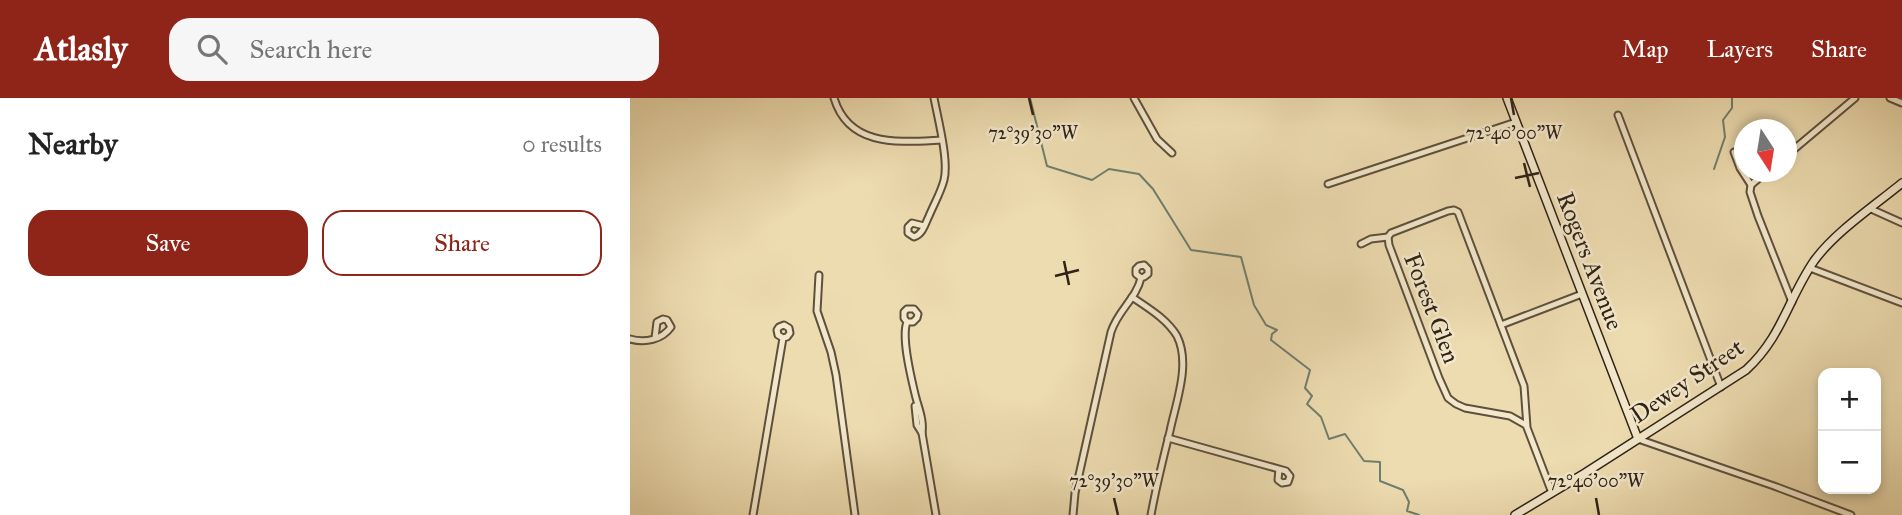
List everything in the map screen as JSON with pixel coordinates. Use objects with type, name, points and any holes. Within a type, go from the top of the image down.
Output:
[{"type":"main road","name":"Rogers Avenue","points":[[1509,99],[1638,439]]},
{"type":"main road","name":"Dewey Street","points":[[1515,515],[1746,370],[1777,334],[1810,268],[1832,240],[1902,183]]},
{"type":"street","points":[[835,98],[846,121],[868,135],[894,142],[941,140]]},
{"type":"street","points":[[924,226],[945,178],[946,168],[934,98]]},
{"type":"street","points":[[1134,98],[1157,139],[1172,153]]},
{"type":"street","points":[[1797,147],[1854,98]]},
{"type":"street","points":[[1890,98],[1902,103]]},
{"type":"street","points":[[1618,115],[1721,387]]},
{"type":"street","points":[[1328,184],[1516,122]]},
{"type":"street","points":[[1754,182],[1750,192],[1792,303]]},
{"type":"street","points":[[1871,209],[1902,223]]},
{"type":"street","name":"Forest Glen","points":[[1527,427],[1510,416],[1465,408],[1448,398],[1389,244],[1388,237],[1393,232],[1438,214],[1457,211],[1524,386],[1527,427],[1552,493]]},
{"type":"street","points":[[1360,244],[1371,239],[1388,237]]},
{"type":"street","points":[[1810,268],[1902,303]]},
{"type":"street","points":[[819,275],[817,311],[836,375],[855,515]]},
{"type":"street","points":[[1073,515],[1075,493],[1111,332],[1118,314],[1137,290],[1141,278]]},
{"type":"street","points":[[1501,325],[1582,294]]},
{"type":"street","points":[[1132,297],[1168,324],[1181,348],[1181,378],[1151,515]]},
{"type":"street","points":[[907,322],[904,337],[915,393],[917,423],[922,433],[936,515]]},
{"type":"street","points":[[630,340],[656,338]]},
{"type":"street","points":[[753,515],[783,338]]},
{"type":"street","points":[[1168,438],[1279,469]]},
{"type":"street","points":[[1638,439],[1851,515]]},
{"type":"waterway","points":[[1030,98],[1047,166],[1092,180],[1109,169],[1139,174],[1153,189],[1191,250],[1241,257],[1254,305],[1266,325],[1277,330],[1272,334],[1271,340],[1310,370],[1305,388],[1312,396],[1307,404],[1321,417],[1329,439],[1345,434],[1364,461],[1380,462],[1380,481],[1403,490],[1409,502],[1407,511],[1419,515]]},
{"type":"waterway","points":[[1714,169],[1725,137],[1723,120],[1732,108],[1732,98]]}]
